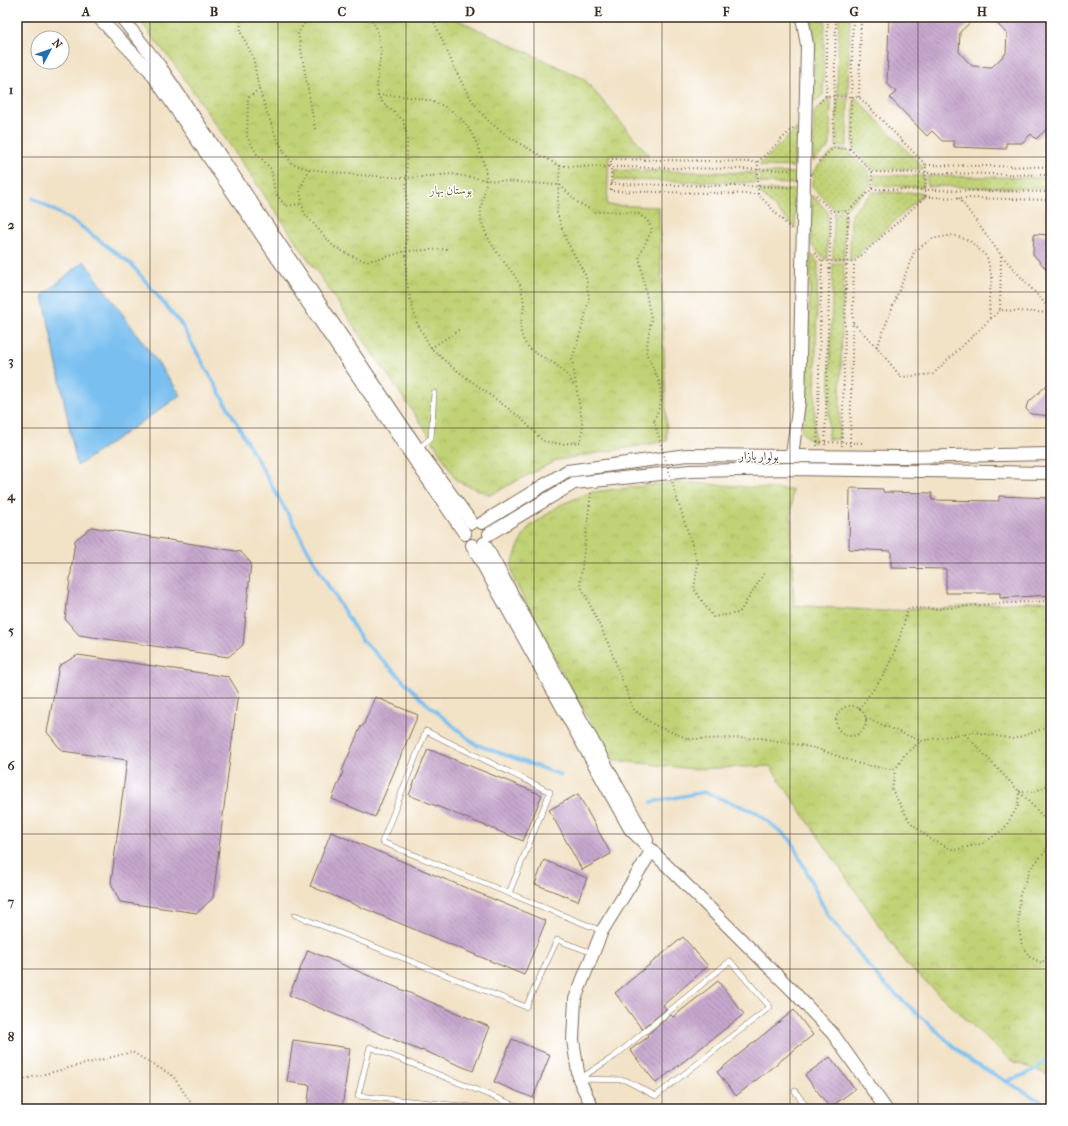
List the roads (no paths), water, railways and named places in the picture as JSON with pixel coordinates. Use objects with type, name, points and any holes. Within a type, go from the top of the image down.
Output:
[{"type":"street","points":[[98,17],[150,71],[465,534],[468,543],[482,541],[574,483],[698,471],[790,469],[1051,473]]},
{"type":"street","points":[[122,17],[163,71],[418,449],[477,523]]},
{"type":"street","points":[[792,456],[800,387],[807,45],[802,17]]},
{"type":"street","name":"بولوار بازار","points":[[477,523],[568,471],[687,455],[904,457],[1051,454]]},
{"type":"street","points":[[465,534],[465,530],[469,524],[477,523],[488,527],[482,541]]},
{"type":"street","points":[[482,541],[652,850],[793,991],[833,1034],[886,1109]]},
{"type":"street","points":[[593,1109],[579,1079],[573,1040],[575,999],[602,931],[652,850]]},
{"type":"lane","points":[[418,449],[431,438],[434,394]]},
{"type":"lane","points":[[509,893],[550,792],[426,731],[382,842],[602,931]]},
{"type":"lane","points":[[295,915],[526,1007],[557,940],[593,953]]},
{"type":"lane","points":[[730,961],[770,1007],[656,1096],[625,1080],[579,1079],[615,1056],[730,961]]},
{"type":"lane","points":[[494,1109],[358,1096],[370,1047],[524,1109]]},
{"type":"lane","points":[[795,1091],[808,1109]]},
{"type":"water","points":[[84,261],[181,395],[77,466],[43,295]]},
{"type":"waterway","points":[[33,198],[79,225],[132,265],[181,324],[326,582],[362,640],[426,703],[475,744],[561,775]]},
{"type":"waterway","points":[[652,802],[704,792],[756,812],[791,840],[827,914],[881,981],[969,1060],[1051,1107]]},
{"type":"waterway","points":[[1005,1082],[1038,1068],[1051,1052]]},
{"type":"park label","name":"بوستان بهار","points":[[451,190]]}]
